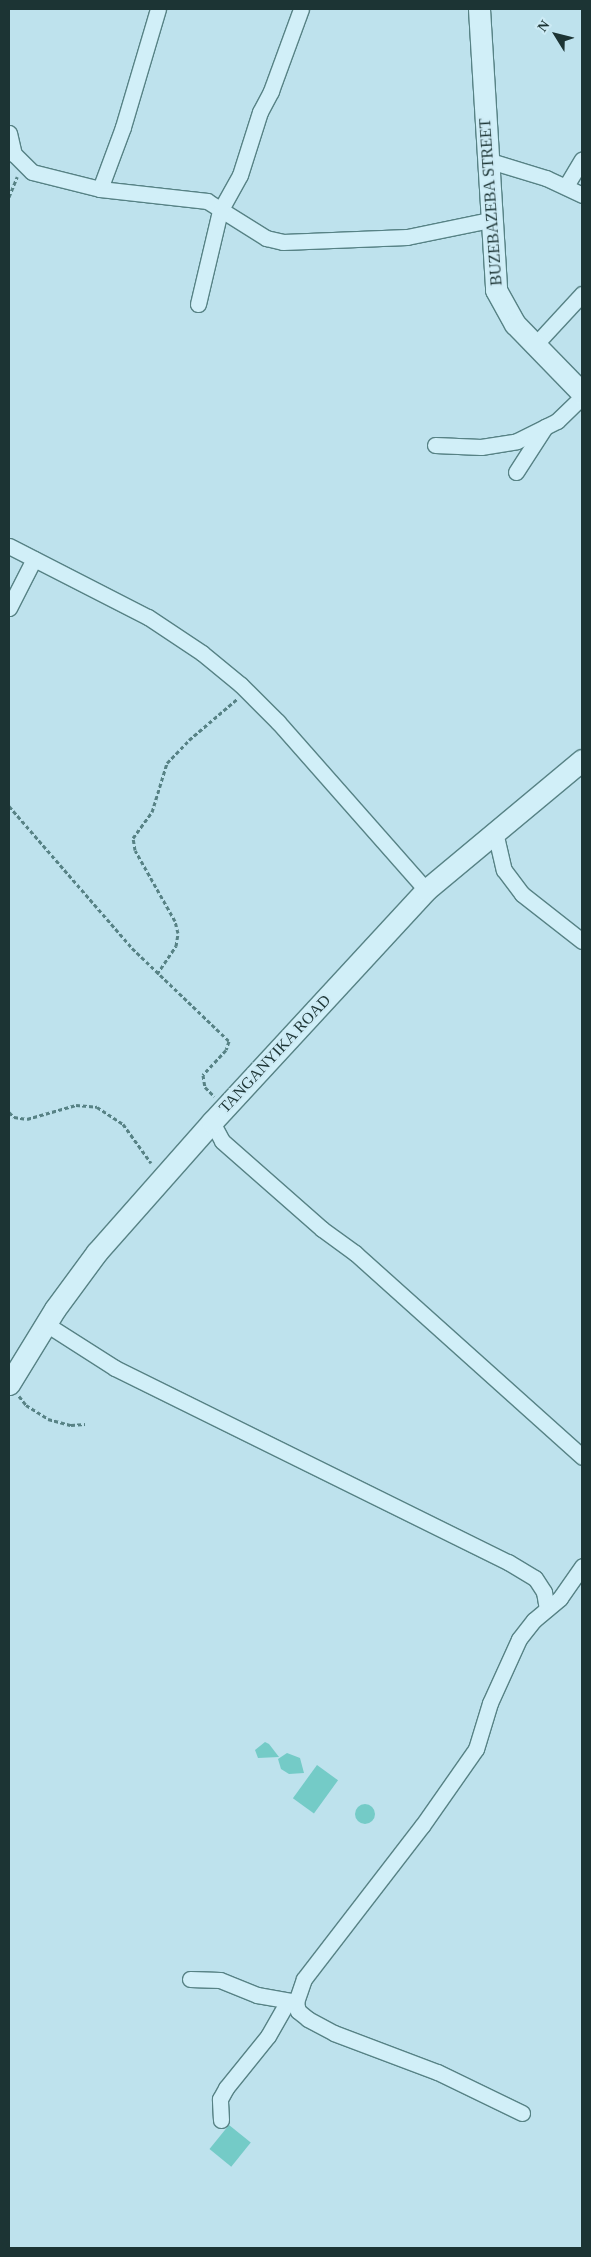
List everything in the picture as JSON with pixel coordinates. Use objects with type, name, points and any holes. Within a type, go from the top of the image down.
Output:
[{"type":"street","points":[[100,189],[123,127],[158,9]]},
{"type":"street","points":[[198,304],[220,211],[240,175],[260,112],[271,91],[301,9]]},
{"type":"street","name":"BUZEBAZEBA STREET","points":[[479,9],[490,220],[499,300],[534,346],[582,393]]},
{"type":"street","points":[[9,133],[14,154],[22,165],[50,179],[100,189],[207,201],[220,211],[266,238],[300,243],[407,237],[490,220]]},
{"type":"street","points":[[566,186],[582,159]]},
{"type":"street","points":[[487,160],[566,186],[582,194]]},
{"type":"street","points":[[534,346],[582,294]]},
{"type":"street","points":[[435,445],[482,447],[518,441],[545,427],[582,397]]},
{"type":"street","points":[[516,472],[545,427]]},
{"type":"street","points":[[9,546],[148,617],[202,653],[247,690],[426,890]]},
{"type":"street","points":[[9,608],[34,560]]},
{"type":"street","name":"TANGANYIKA ROAD","points":[[11,1377],[97,1252],[161,1178],[426,890],[582,760]]},
{"type":"street","points":[[495,832],[504,870],[522,894],[582,941]]},
{"type":"street","points":[[212,1122],[222,1141],[322,1229],[355,1253],[582,1457]]},
{"type":"street","points":[[46,1324],[115,1368],[508,1562],[535,1578],[544,1592],[547,1609]]},
{"type":"street","points":[[221,2120],[220,2099],[226,2088],[268,2036],[292,2001],[304,1979],[462,1771],[476,1749],[490,1703],[519,1639],[560,1598],[582,1566]]},
{"type":"street","points":[[190,1979],[220,1980],[257,1995],[292,2001],[298,2011],[308,2019],[334,2033],[438,2072],[522,2113]]},
{"type":"path","points":[[9,198],[22,165]]},
{"type":"path","points":[[157,974],[176,946],[178,933],[175,921],[136,850],[133,838],[152,812],[167,763],[189,740],[247,690]]},
{"type":"path","points":[[9,806],[107,922],[157,974],[229,1041],[226,1050],[207,1069],[203,1080],[214,1096],[231,1102]]},
{"type":"path","points":[[9,1112],[14,1116],[27,1119],[76,1105],[97,1107],[122,1124],[161,1178]]},
{"type":"path","points":[[11,1377],[26,1405],[42,1416],[72,1426],[85,1424]]},
{"type":"building","points":[[265,1742],[269,1744],[279,1757],[258,1758],[255,1750]]},
{"type":"building","points":[[287,1753],[300,1758],[304,1773],[289,1774],[281,1769],[278,1759]]},
{"type":"building","points":[[317,1765],[338,1780],[314,1813],[293,1798]]},
{"type":"building","points":[[361,1804],[369,1804],[375,1810],[375,1818],[369,1824],[361,1824],[355,1818],[355,1810]]},
{"type":"building","points":[[229,2125],[251,2143],[231,2167],[209,2149]]}]
